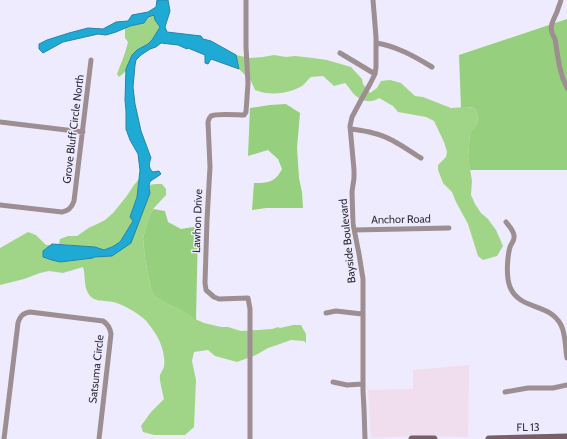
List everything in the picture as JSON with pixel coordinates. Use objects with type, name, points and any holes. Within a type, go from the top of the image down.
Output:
[{"type":"main road","name":"FL 13","points":[[489,439],[567,437]]},
{"type":"main road","points":[[412,439],[433,439]]},
{"type":"street","name":"Lawhon Drive","points":[[246,0],[248,83],[246,112],[244,115],[213,115],[208,122],[210,167],[205,283],[206,290],[218,300],[248,298],[250,309],[250,439]]},
{"type":"street","name":"Bayside Boulevard","points":[[365,439],[362,314],[363,279],[354,230],[352,200],[354,170],[351,121],[360,100],[375,74],[376,43],[373,0]]},
{"type":"street","points":[[561,0],[552,20],[551,28],[553,36],[556,40],[562,78],[567,88]]},
{"type":"street","points":[[376,43],[400,50],[432,67]]},
{"type":"street","points":[[340,53],[375,74]]},
{"type":"street","name":"Grove Bluff Circle North","points":[[0,205],[62,212],[69,210],[73,204],[91,60]]},
{"type":"street","points":[[0,122],[83,132]]},
{"type":"street","points":[[351,129],[373,132],[381,135],[396,142],[421,158]]},
{"type":"street","points":[[506,222],[514,235],[509,252],[508,275],[510,286],[518,299],[546,310],[560,323],[564,333],[567,358]]},
{"type":"street","name":"Anchor Road","points":[[354,230],[449,228]]},
{"type":"street","points":[[326,313],[336,311],[362,314]]},
{"type":"street","name":"Satsuma Circle","points":[[4,439],[18,323],[21,316],[30,312],[103,321],[110,328],[111,334],[99,439]]},
{"type":"street","points":[[333,382],[347,385],[363,384]]},
{"type":"street","points":[[506,392],[528,388],[553,388],[567,385]]},
{"type":"shaded area","points":[[469,365],[468,437],[419,436],[371,438],[368,390],[413,389],[413,370]]},
{"type":"green space","points":[[155,15],[155,20],[160,27],[148,44],[137,50],[126,71],[119,77],[117,74],[128,42],[125,38],[125,28],[144,23],[148,17]]},
{"type":"green space","points":[[567,19],[567,170],[470,170],[468,156],[470,133],[477,124],[478,117],[475,108],[461,108],[459,55]]},
{"type":"green space","points":[[236,55],[250,58],[274,55],[286,57],[295,56],[327,60],[351,67],[362,79],[363,84],[370,93],[377,88],[381,81],[390,80],[401,83],[415,96],[423,97],[451,108],[475,108],[478,117],[477,124],[470,133],[468,156],[472,181],[471,195],[481,213],[488,219],[496,230],[503,246],[497,256],[483,260],[478,256],[468,224],[452,192],[443,183],[438,170],[438,165],[446,157],[447,152],[434,121],[426,117],[398,112],[393,106],[379,98],[370,101],[361,100],[345,83],[334,86],[323,76],[311,77],[302,86],[291,91],[267,93],[255,90],[251,81],[239,69]]},
{"type":"green space","points":[[286,104],[300,113],[297,148],[303,208],[266,208],[252,210],[254,183],[263,183],[273,180],[282,169],[278,159],[268,150],[248,156],[250,108]]},
{"type":"green space","points":[[139,179],[137,197],[130,217],[133,221],[120,242],[104,250],[95,247],[59,244],[60,239],[68,236],[77,236],[90,227],[105,220],[113,213]]},
{"type":"green space","points":[[162,184],[166,189],[166,195],[153,209],[148,219],[143,238],[145,259],[151,289],[154,296],[204,323],[241,331],[301,325],[306,334],[306,343],[304,341],[291,340],[268,348],[256,355],[237,362],[215,356],[208,350],[194,352],[192,361],[196,380],[194,427],[185,435],[154,435],[143,432],[141,426],[151,412],[164,399],[160,377],[164,367],[162,347],[156,334],[147,322],[129,308],[113,302],[98,300],[90,296],[86,286],[83,267],[63,273],[49,271],[0,285],[0,248],[28,232],[36,235],[46,245],[50,245],[43,251],[60,262],[112,256],[139,222],[150,193],[148,185]]},
{"type":"green space","points":[[153,209],[165,211],[168,222],[181,229],[193,227],[198,229],[196,320],[154,296],[151,289],[145,259],[143,238],[148,219]]},
{"type":"water","points":[[157,0],[168,0],[170,11],[165,27],[167,32],[201,36],[203,39],[211,41],[236,55],[239,69],[211,59],[208,64],[205,63],[205,55],[178,45],[161,43],[141,55],[136,60],[135,65],[133,87],[135,104],[141,131],[151,158],[149,164],[151,170],[153,172],[159,171],[161,174],[152,180],[149,185],[150,193],[131,243],[112,256],[60,262],[43,257],[43,251],[52,244],[95,247],[104,250],[112,247],[120,242],[133,221],[130,217],[137,197],[140,170],[138,154],[126,129],[126,69],[132,55],[152,40],[160,27],[155,20],[154,15],[148,17],[144,23],[130,26],[106,35],[98,34],[63,42],[43,53],[39,49],[39,44],[47,40],[88,28],[103,29],[116,22],[128,21],[132,15],[148,12],[156,7]]}]
